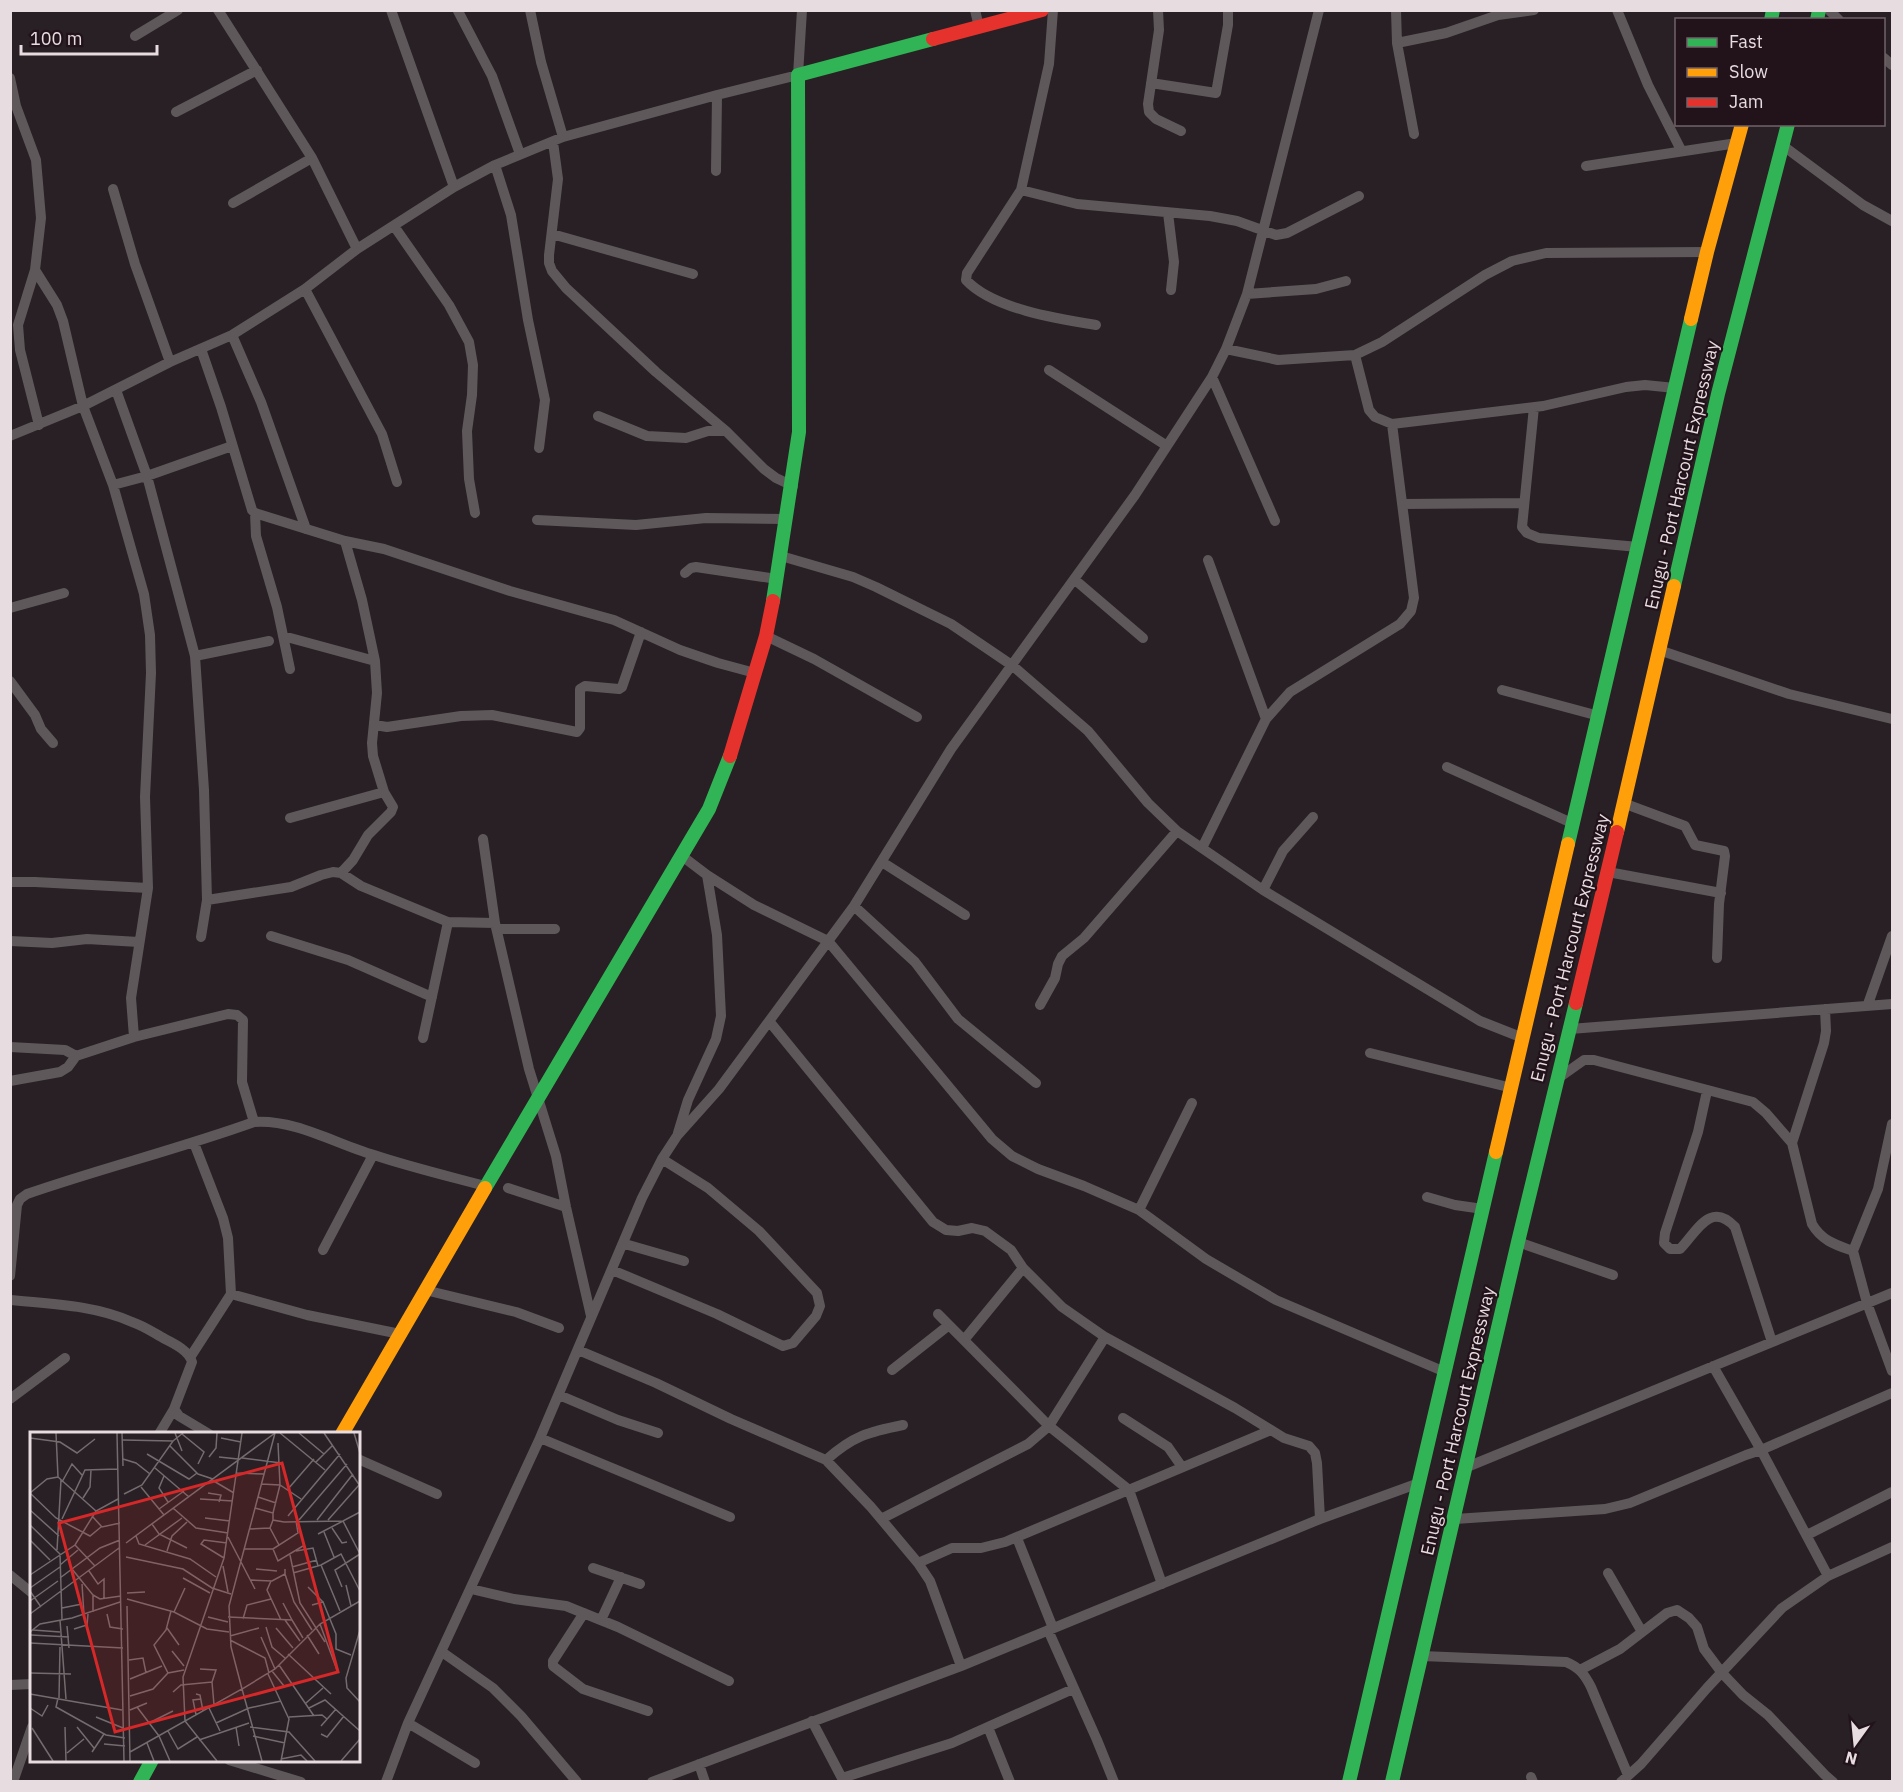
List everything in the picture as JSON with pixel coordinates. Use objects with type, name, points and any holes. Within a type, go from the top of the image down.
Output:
[{"type":"main road","points":[[343,1432],[623,951],[682,856],[709,809],[728,764],[766,636],[782,556],[799,432],[798,75],[1042,10]]},
{"type":"main road","name":"Enugu - Port Harcourt Expressway","points":[[1348,1782],[1707,252],[1741,126]]},
{"type":"main road","name":"Enugu - Port Harcourt Expressway","points":[[1392,1782],[1518,1242],[1608,872],[1718,394],[1787,126]]},
{"type":"main road","points":[[141,1782],[151,1762]]},
{"type":"street","points":[[135,36],[178,10]]},
{"type":"street","points":[[218,10],[312,158],[357,249]]},
{"type":"street","points":[[391,10],[454,187]]},
{"type":"street","points":[[530,10],[558,140],[558,179],[549,263],[552,271],[566,288],[656,372],[726,431],[764,469],[793,486]]},
{"type":"street","points":[[10,436],[83,406],[170,362],[232,335],[305,289],[357,249],[394,225],[454,187],[495,165],[558,140],[717,95],[798,75],[802,10]]},
{"type":"street","points":[[975,10],[979,27]]},
{"type":"street","points":[[1053,10],[1049,64],[1021,190],[967,273],[966,279],[971,285],[995,298],[1027,311],[1096,325]]},
{"type":"street","points":[[1158,10],[1159,30],[1149,112],[1156,119],[1181,131]]},
{"type":"street","points":[[1151,83],[1216,93],[1228,26],[1228,10]]},
{"type":"street","points":[[386,1782],[408,1723],[540,1438],[642,1198],[662,1159],[677,1136],[718,1089],[769,1022],[854,906],[951,749],[1135,495],[1212,377],[1226,349],[1247,294],[1318,10]]},
{"type":"street","points":[[1396,10],[1397,43],[1414,134]]},
{"type":"street","points":[[1397,43],[1446,33],[1498,15],[1534,10]]},
{"type":"street","points":[[1617,10],[1648,85],[1681,150]]},
{"type":"street","points":[[458,11],[492,76],[520,154]]},
{"type":"street","points":[[176,112],[258,70]]},
{"type":"street","points":[[10,78],[16,106],[36,160],[41,218],[35,270],[18,325],[18,339],[39,424]]},
{"type":"street","points":[[716,171],[717,95]]},
{"type":"street","points":[[1586,166],[1737,143]]},
{"type":"street","points":[[1782,145],[1863,205],[1893,221]]},
{"type":"street","points":[[233,203],[312,158]]},
{"type":"street","points":[[495,165],[511,215],[528,320],[545,400],[539,448]]},
{"type":"street","points":[[113,189],[135,264],[170,362]]},
{"type":"street","points":[[1021,190],[1092,207],[1209,216],[1237,221],[1276,235],[1287,233],[1359,196]]},
{"type":"street","points":[[1168,213],[1174,262],[1171,290]]},
{"type":"street","points":[[394,225],[449,305],[469,342],[473,365],[467,431],[469,479],[475,513]]},
{"type":"street","points":[[552,234],[693,274]]},
{"type":"street","points":[[1226,349],[1278,360],[1355,355],[1382,342],[1485,275],[1512,261],[1546,253],[1707,252]]},
{"type":"street","points":[[35,270],[57,305],[63,321],[83,406],[113,485],[144,594],[150,635],[151,673],[145,797],[148,888],[131,998],[134,1037]]},
{"type":"street","points":[[1247,294],[1316,289],[1346,281]]},
{"type":"street","points":[[305,289],[382,434],[397,482]]},
{"type":"street","points":[[232,335],[261,402],[306,529]]},
{"type":"street","points":[[201,349],[252,510],[255,513],[256,536],[277,607],[290,669]]},
{"type":"street","points":[[1355,355],[1369,410],[1375,417],[1392,424],[1534,407],[1626,387],[1645,385],[1675,388]]},
{"type":"street","points":[[1049,370],[1167,446]]},
{"type":"street","points":[[1212,377],[1275,521]]},
{"type":"street","points":[[116,390],[147,476],[195,656],[204,790],[207,900],[201,937]]},
{"type":"street","points":[[1534,407],[1522,527],[1533,536],[1638,548]]},
{"type":"street","points":[[707,415],[708,431]]},
{"type":"street","points":[[598,416],[646,436],[686,438],[708,431],[726,431]]},
{"type":"street","points":[[1202,848],[1266,719],[1290,692],[1400,624],[1411,611],[1414,598],[1392,424]]},
{"type":"street","points":[[113,485],[147,476],[232,446]]},
{"type":"street","points":[[1402,504],[1524,503]]},
{"type":"street","points":[[255,513],[345,541],[384,549],[510,591],[614,620],[680,650],[756,673]]},
{"type":"street","points":[[537,520],[636,525],[706,518],[787,519]]},
{"type":"street","points":[[341,873],[353,860],[368,835],[391,812],[392,804],[384,792],[373,756],[375,661],[362,600],[345,541]]},
{"type":"street","points":[[782,556],[876,586],[951,624],[1013,666],[1088,731],[1148,803],[1177,831],[1263,890],[1480,1021],[1523,1038]]},
{"type":"street","points":[[1208,560],[1266,719]]},
{"type":"street","points":[[685,573],[696,567],[777,579]]},
{"type":"street","points":[[1074,579],[1143,638]]},
{"type":"street","points":[[10,608],[64,593]]},
{"type":"street","points":[[375,726],[387,727],[461,716],[492,715],[577,732],[580,728],[580,689],[585,686],[619,689],[622,687],[641,632]]},
{"type":"street","points":[[283,636],[375,661]]},
{"type":"street","points":[[766,636],[814,659],[917,717]]},
{"type":"street","points":[[195,656],[269,641]]},
{"type":"street","points":[[1659,650],[1789,694],[1893,719]]},
{"type":"street","points":[[10,681],[35,715],[43,732],[53,743]]},
{"type":"street","points":[[1502,690],[1599,716]]},
{"type":"street","points":[[1447,767],[1574,824]]},
{"type":"street","points":[[290,818],[384,792]]},
{"type":"street","points":[[1623,803],[1685,826],[1695,845],[1724,851],[1717,958]]},
{"type":"street","points":[[1263,890],[1283,851],[1313,817]]},
{"type":"street","points":[[1040,1005],[1055,978],[1062,956],[1084,938],[1177,831]]},
{"type":"street","points":[[483,839],[496,926],[522,1039],[556,1155],[591,1316]]},
{"type":"street","points":[[682,856],[706,875],[754,905],[828,941],[992,1139],[1012,1156],[1139,1210],[1206,1259],[1276,1300],[1445,1372]]},
{"type":"street","points":[[882,862],[966,915]]},
{"type":"street","points":[[207,900],[291,887],[333,872],[341,873],[362,886],[448,922],[555,929]]},
{"type":"street","points":[[1608,872],[1720,893]]},
{"type":"street","points":[[677,1136],[688,1100],[716,1039],[721,1016],[717,934],[706,875]]},
{"type":"street","points":[[10,882],[148,888]]},
{"type":"street","points":[[854,906],[915,962],[958,1019],[1036,1083]]},
{"type":"street","points":[[423,1038],[448,922]]},
{"type":"street","points":[[271,936],[348,960],[432,997]]},
{"type":"street","points":[[1869,1004],[1893,936]]},
{"type":"street","points":[[10,941],[52,943],[87,939],[139,942]]},
{"type":"street","points":[[1570,1029],[1869,1004],[1893,1004]]},
{"type":"street","points":[[1792,1143],[1824,1043],[1825,1008]]},
{"type":"street","points":[[10,1081],[60,1072],[68,1067],[76,1056],[134,1037],[228,1014],[237,1015],[243,1020],[242,1082],[254,1122]]},
{"type":"street","points":[[769,1022],[933,1222],[946,1230],[958,1231],[972,1228],[985,1231],[1011,1250],[1023,1268],[1062,1307],[1105,1338],[1284,1438],[1309,1446],[1315,1453],[1320,1519]]},
{"type":"street","points":[[10,1047],[65,1050],[76,1056]]},
{"type":"street","points":[[1370,1053],[1512,1088]]},
{"type":"street","points":[[1557,1079],[1584,1060],[1594,1060],[1753,1102],[1766,1113],[1792,1143],[1812,1224],[1818,1234],[1829,1242],[1853,1251]]},
{"type":"street","points":[[1707,1091],[1698,1132],[1668,1223],[1664,1244],[1670,1249],[1680,1249],[1704,1221],[1716,1217],[1728,1220],[1735,1227],[1772,1342]]},
{"type":"street","points":[[1139,1210],[1192,1103]]},
{"type":"street","points":[[10,1276],[17,1205],[20,1199],[27,1194],[194,1143],[254,1122],[301,1129],[373,1155],[485,1186]]},
{"type":"street","points":[[1893,1124],[1878,1189],[1853,1251],[1868,1303],[1893,1371]]},
{"type":"street","points":[[160,1432],[174,1409],[191,1368],[191,1356],[231,1294],[228,1238],[223,1218],[194,1143]]},
{"type":"street","points":[[323,1250],[373,1155]]},
{"type":"street","points":[[612,1270],[717,1314],[783,1346],[794,1343],[816,1316],[820,1306],[818,1293],[759,1231],[708,1188],[662,1159]]},
{"type":"street","points":[[508,1188],[566,1208]]},
{"type":"street","points":[[1427,1197],[1455,1206],[1483,1209]]},
{"type":"street","points":[[1518,1242],[1613,1275]]},
{"type":"street","points":[[624,1244],[684,1261]]},
{"type":"street","points":[[964,1340],[1023,1268]]},
{"type":"street","points":[[425,1290],[516,1312],[559,1328]]},
{"type":"street","points":[[1467,1467],[1893,1293]]},
{"type":"street","points":[[231,1294],[307,1315],[400,1334]]},
{"type":"street","points":[[10,1300],[106,1312],[133,1322],[191,1356]]},
{"type":"street","points":[[938,1314],[1049,1426],[1129,1490],[1162,1584]]},
{"type":"street","points":[[892,1370],[949,1325]]},
{"type":"street","points":[[881,1519],[1028,1444],[1049,1426],[1105,1338]]},
{"type":"street","points":[[578,1350],[826,1460],[881,1519],[930,1581],[961,1666]]},
{"type":"street","points":[[10,1399],[65,1358]]},
{"type":"street","points":[[1713,1366],[1828,1576]]},
{"type":"street","points":[[1455,1519],[1605,1509],[1630,1503],[1893,1393]]},
{"type":"street","points":[[559,1395],[618,1420],[658,1433]]},
{"type":"street","points":[[174,1409],[179,1416],[206,1432]]},
{"type":"street","points":[[1123,1418],[1168,1447],[1182,1467]]},
{"type":"street","points":[[826,1460],[844,1444],[861,1436],[903,1425]]},
{"type":"street","points":[[918,1563],[952,1548],[992,1546],[1017,1538],[1270,1430]]},
{"type":"street","points":[[540,1438],[730,1517]]},
{"type":"street","points":[[360,1460],[437,1494]]},
{"type":"street","points":[[652,1782],[961,1666],[1320,1519],[1419,1483]]},
{"type":"street","points":[[1807,1535],[1893,1492]]},
{"type":"street","points":[[1017,1538],[1073,1689],[1114,1782]]},
{"type":"street","points":[[1422,1656],[1566,1662],[1580,1670],[1591,1687],[1625,1778],[1641,1764],[1782,1608],[1828,1576],[1893,1547]]},
{"type":"street","points":[[593,1568],[640,1584]]},
{"type":"street","points":[[1608,1573],[1642,1632]]},
{"type":"street","points":[[10,1575],[30,1591]]},
{"type":"street","points":[[602,1620],[621,1577]]},
{"type":"street","points":[[471,1589],[514,1599],[566,1606],[602,1620],[729,1681]]},
{"type":"street","points":[[1580,1670],[1620,1649],[1667,1613],[1681,1612],[1697,1627],[1704,1649],[1722,1673],[1743,1695],[1768,1715],[1833,1782]]},
{"type":"street","points":[[584,1613],[553,1661],[553,1666],[583,1689],[648,1711]]},
{"type":"street","points":[[442,1652],[493,1688],[521,1716],[577,1782]]},
{"type":"street","points":[[10,1685],[30,1684]]},
{"type":"street","points":[[812,1722],[843,1780],[952,1743],[1073,1689]]},
{"type":"street","points":[[408,1723],[475,1763]]},
{"type":"street","points":[[988,1727],[1010,1782]]},
{"type":"street","points":[[13,1782],[30,1732]]},
{"type":"street","points":[[232,1762],[301,1782]]},
{"type":"street","points":[[699,1764],[705,1782]]},
{"type":"traffic: fast","points":[[1771,18],[1773,10]]},
{"type":"traffic: fast","points":[[1817,18],[1819,10]]},
{"type":"traffic: fast","points":[[773,601],[799,432],[798,75],[933,39]]},
{"type":"traffic: fast","points":[[1674,586],[1718,394],[1787,126]]},
{"type":"traffic: fast","points":[[1568,844],[1691,319]]},
{"type":"traffic: fast","points":[[485,1188],[709,809],[730,756]]},
{"type":"traffic: fast","points":[[1392,1782],[1576,1003]]},
{"type":"traffic: fast","points":[[1349,1782],[1496,1152]]},
{"type":"traffic: fast","points":[[140,1782],[151,1762]]},
{"type":"traffic: slow","points":[[1691,319],[1741,126]]},
{"type":"traffic: slow","points":[[1617,832],[1674,586]]},
{"type":"traffic: slow","points":[[1496,1152],[1568,844]]},
{"type":"traffic: slow","points":[[343,1432],[485,1188]]},
{"type":"traffic: jam","points":[[933,39],[1042,10]]},
{"type":"traffic: jam","points":[[730,756],[766,636],[773,601]]},
{"type":"traffic: jam","points":[[1576,1003],[1617,832]]}]
